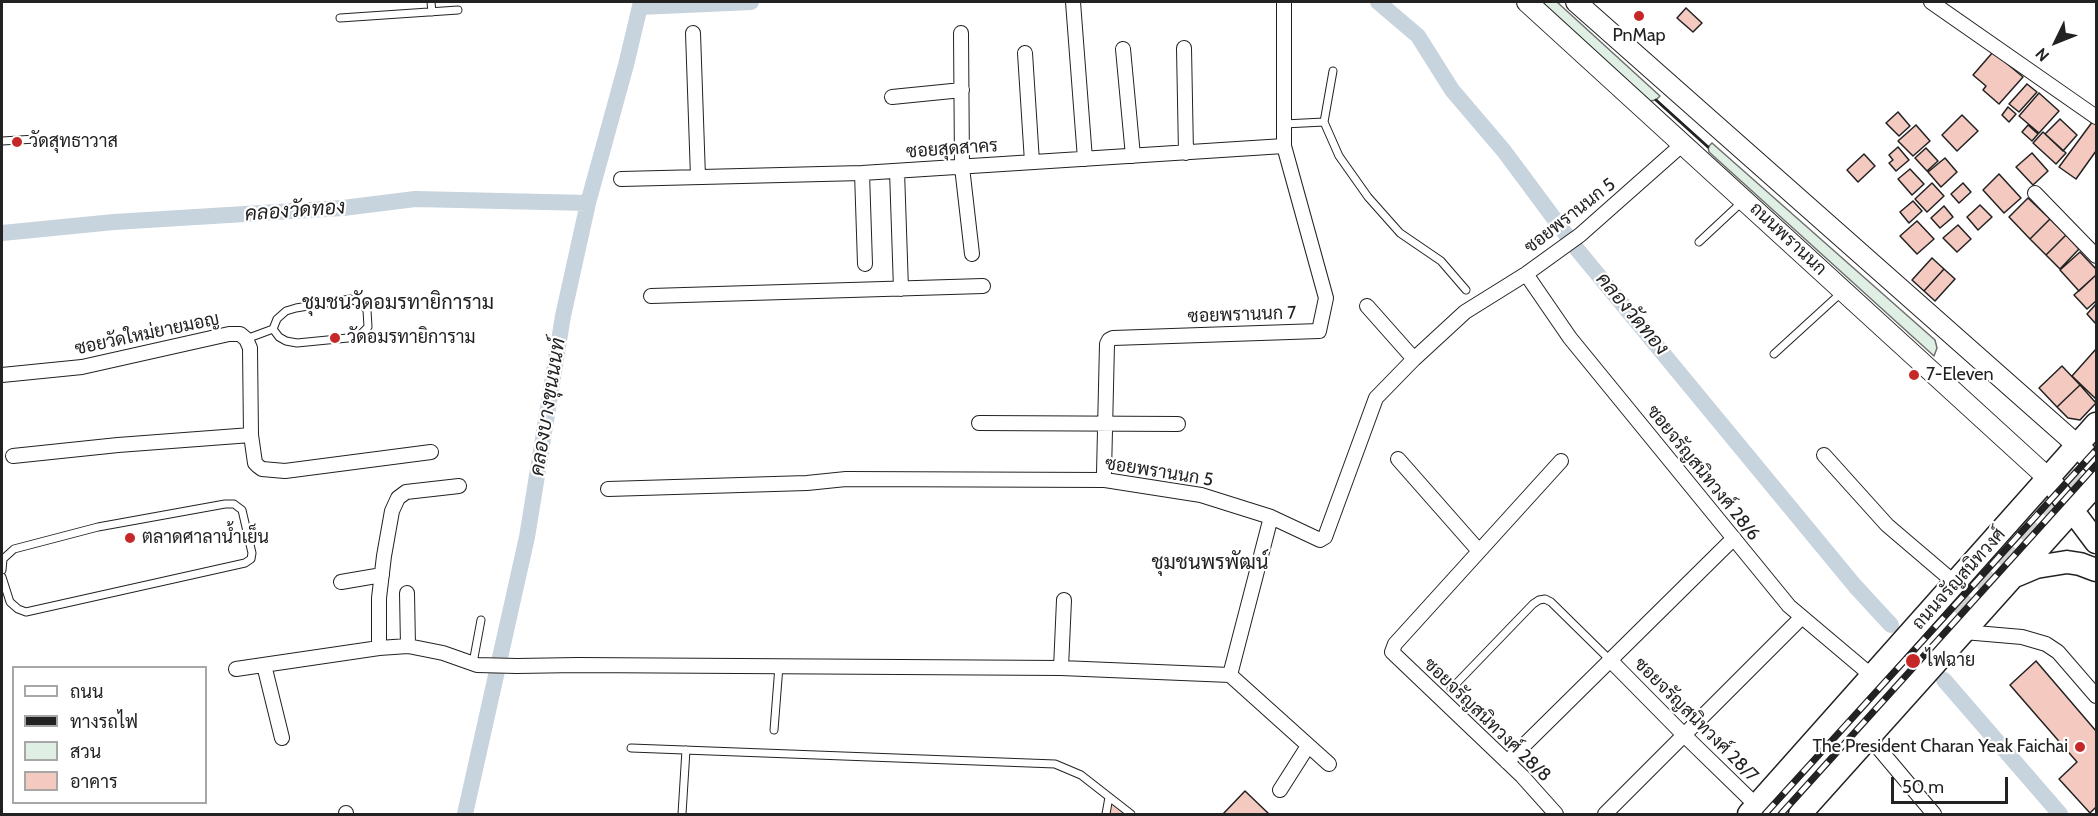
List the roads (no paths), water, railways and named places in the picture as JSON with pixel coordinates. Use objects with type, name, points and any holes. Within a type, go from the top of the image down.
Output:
[{"type":"main road","name":"ถนนพรานนก","points":[[1527,2],[1684,143],[2048,478]]},
{"type":"main road","name":"ถนนพรานนก","points":[[1576,2],[2077,445]]},
{"type":"main road","name":"ถนนจรัญสนิทวงศ์","points":[[1756,812],[1872,676],[2097,424]]},
{"type":"main road","points":[[2077,445],[2097,465]]},
{"type":"main road","points":[[2048,478],[2097,542]]},
{"type":"main road","name":"ถนนจรัญสนิทวงศ์","points":[[1756,812],[1958,620],[1995,598],[2097,484]]},
{"type":"main road","points":[[2015,576],[2036,567],[2067,562],[2097,570]]},
{"type":"main road","points":[[1961,578],[1979,569],[1990,576],[1995,583],[1995,598]]},
{"type":"main road","name":"ถนนจรัญสนิทวงศ์","points":[[1800,814],[1870,738],[1958,620]]},
{"type":"main road","name":"ถนนจรัญสนิทวงศ์","points":[[1786,814],[1958,620]]},
{"type":"street","points":[[1073,2],[1085,159]]},
{"type":"street","name":"ซอยพรานนก 7","points":[[1104,473],[1107,344],[1113,338],[1319,331],[1326,298],[1284,146],[1284,2]]},
{"type":"street","points":[[1931,2],[2097,117]]},
{"type":"street","points":[[693,33],[698,177]]},
{"type":"street","points":[[961,33],[962,167],[972,254]]},
{"type":"street","points":[[1184,48],[1186,153]]},
{"type":"street","points":[[1123,49],[1133,156]]},
{"type":"street","points":[[1025,53],[1032,162]]},
{"type":"street","points":[[892,97],[962,90]]},
{"type":"street","name":"ซอยพรานนก 5","points":[[608,489],[807,483],[846,479],[1105,480],[1201,495],[1271,517],[1320,540],[1325,537],[1376,398],[1465,312],[1526,274],[1580,235],[1684,143]]},
{"type":"street","name":"ซอยสุดสาคร","points":[[621,178],[862,173],[1133,156],[1165,148],[1186,153],[1284,146]]},
{"type":"street","points":[[897,171],[901,289]]},
{"type":"street","points":[[862,173],[865,264]]},
{"type":"street","points":[[2035,193],[2097,256]]},
{"type":"street","name":"ซอยจรัญสนิทวงศ์ 28/6","points":[[1526,274],[1570,338],[1789,606],[1872,676]]},
{"type":"street","points":[[651,296],[983,286]]},
{"type":"street","points":[[1367,306],[1414,359]]},
{"type":"street","name":"ซอยวัดใหม่ยายมอญ","points":[[2,375],[82,367],[229,334],[240,334],[246,339],[250,348],[251,435],[255,463],[262,469],[285,471],[431,452]]},
{"type":"street","points":[[979,423],[1178,424]]},
{"type":"street","points":[[13,456],[251,435]]},
{"type":"street","points":[[1824,455],[1887,525],[1961,578]]},
{"type":"street","points":[[1398,459],[1479,551],[1561,461]]},
{"type":"street","points":[[379,648],[379,598],[393,510],[398,498],[406,492],[459,486]]},
{"type":"street","points":[[1230,675],[1271,517]]},
{"type":"street","points":[[1507,762],[1734,538]]},
{"type":"street","name":"ซอยจรัญสนิทวงศ์ 28/8","points":[[1479,551],[1395,644],[1392,652],[1507,762],[1556,814]]},
{"type":"street","points":[[340,582],[382,575]]},
{"type":"street","points":[[407,592],[408,646]]},
{"type":"street","points":[[1061,668],[1064,600]]},
{"type":"street","points":[[1605,814],[1802,616]]},
{"type":"street","points":[[1958,620],[2046,644],[2058,651],[2097,696]]},
{"type":"street","points":[[236,669],[379,648],[408,646],[443,653],[475,664],[517,666],[578,664],[1061,668],[1230,675],[1329,764]]},
{"type":"street","name":"ซอยจรัญสนิทวงศ์ 28/7","points":[[1610,660],[1756,812]]},
{"type":"street","points":[[264,665],[282,738]]},
{"type":"street","points":[[1870,738],[1934,814]]},
{"type":"street","points":[[1280,790],[1308,746]]},
{"type":"lane","points":[[431,2],[432,12]]},
{"type":"lane","points":[[340,18],[458,10]]},
{"type":"lane","points":[[1333,71],[1324,122],[1339,156],[1368,197],[1400,233],[1448,267],[1466,290]]},
{"type":"lane","points":[[1284,124],[1324,122]]},
{"type":"lane","points":[[2,141],[36,139]]},
{"type":"lane","points":[[1699,242],[1745,199]]},
{"type":"lane","points":[[1774,354],[1844,290]]},
{"type":"lane","points":[[246,339],[273,329],[277,319],[286,311],[296,308],[350,299],[361,303],[367,310],[368,327],[358,337],[297,343],[279,337],[273,329]]},
{"type":"lane","points":[[2,570],[3,559],[14,549],[98,527],[225,504],[234,504],[242,510],[252,553],[250,559],[245,563],[26,612],[10,602],[2,577]]},
{"type":"lane","points":[[1451,689],[1539,600],[1545,599],[1551,602],[1610,660]]},
{"type":"lane","points":[[475,664],[481,620]]},
{"type":"lane","points":[[774,730],[779,666]]},
{"type":"lane","points":[[631,748],[1055,764],[1081,775],[1131,814]]},
{"type":"lane","points":[[682,814],[686,750]]},
{"type":"lane","points":[[1106,814],[1109,797]]},
{"type":"waterway","name":"คลองบางขุนนนท์","points":[[465,814],[527,537],[563,316],[588,203],[641,2]]},
{"type":"waterway","name":"คลองวัดทอง","points":[[640,7],[751,2]]},
{"type":"waterway","name":"คลองวัดทอง","points":[[1378,2],[1418,36],[1452,90],[1504,151],[1576,248],[1855,586],[1891,625]]},
{"type":"waterway","name":"คลองวัดทอง","points":[[2,233],[114,222],[343,208],[415,199],[588,203]]},
{"type":"waterway","name":"คลองวัดทอง","points":[[1944,680],[2060,814]]},
{"type":"tunnel","points":[[1949,607],[2096,443]]},
{"type":"railway","points":[[1765,814],[2096,450]]},
{"type":"railway","points":[[1781,814],[2096,465]]},
{"type":"place","name":"PnMap","points":[[1639,16]]},
{"type":"place","name":"วัดสุทธาวาส","points":[[17,142]]},
{"type":"place","name":"วัดอมรทายิการาม","points":[[335,338]]},
{"type":"place","name":"7-Eleven","points":[[1914,375]]},
{"type":"place","name":"ตลาดศาลาน้ำเย็น","points":[[130,538]]},
{"type":"place","name":"ไฟฉาย","points":[[1913,661]]},
{"type":"place","name":"The President Charan Yeak Faichai","points":[[2080,747]]},
{"type":"district","name":"ชุมชนวัดอมรทายิการาม","points":[[398,303]]},
{"type":"district","name":"ชุมชนพรพัฒน์","points":[[1210,563]]}]
